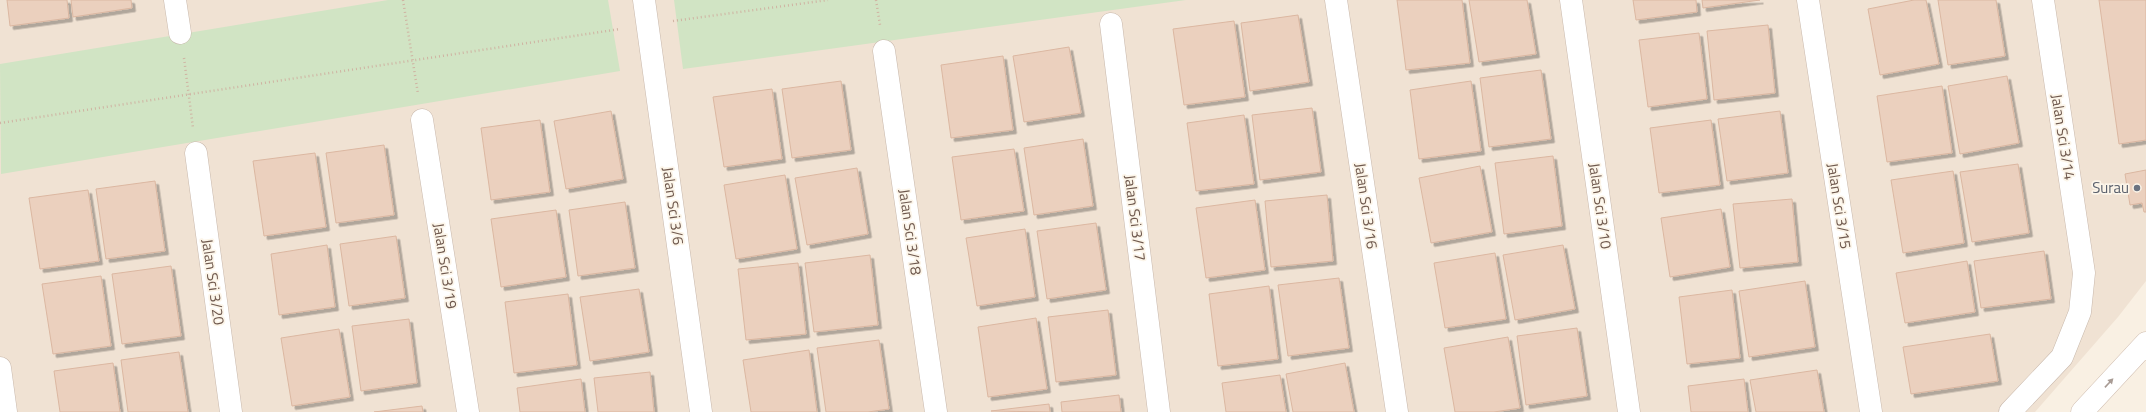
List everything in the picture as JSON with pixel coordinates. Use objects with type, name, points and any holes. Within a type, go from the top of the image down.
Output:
[{"type":"street","points":[[175,0],[180,33]]},
{"type":"street","name":"Jalan Sci 3/6","points":[[644,0],[701,412]]},
{"type":"street","name":"Jalan Sci 3/16","points":[[1336,0],[1397,412]]},
{"type":"street","name":"Jalan Sci 3/10","points":[[1571,0],[1629,412]]},
{"type":"street","name":"Jalan Sci 3/15","points":[[1808,0],[1871,412]]},
{"type":"street","name":"Jalan Sci 3/14","points":[[2010,412],[2062,357],[2080,312],[2084,273],[2043,0]]},
{"type":"street","name":"Jalan Sci 3/17","points":[[1111,24],[1159,412]]},
{"type":"street","name":"Jalan Sci 3/18","points":[[884,51],[936,412]]},
{"type":"street","name":"Jalan Sci 3/19","points":[[422,120],[468,412]]},
{"type":"street","name":"Jalan Sci 3/20","points":[[196,153],[231,412]]},
{"type":"street","points":[[2082,412],[2146,343]]},
{"type":"street","points":[[0,368],[6,412]]},
{"type":"path","points":[[403,0],[411,60],[422,120]]},
{"type":"path","points":[[0,123],[411,60],[828,0]]},
{"type":"path","points":[[180,33],[196,153]]},
{"type":"shaded area","points":[[0,0],[2146,0],[2146,281],[2118,317],[2035,412],[0,412]]},
{"type":"green space","points":[[388,0],[608,0],[620,71],[1,174],[0,64]]},
{"type":"green space","points":[[674,0],[1186,0],[683,69]]},
{"type":"building","points":[[7,0],[67,0],[69,18],[10,26]]},
{"type":"building","points":[[71,0],[131,0],[132,8],[73,17]]},
{"type":"building","points":[[1397,0],[1462,0],[1470,63],[1406,70]]},
{"type":"building","points":[[1469,0],[1527,0],[1536,54],[1479,62]]},
{"type":"building","points":[[1633,0],[1696,0],[1697,12],[1636,20]]},
{"type":"building","points":[[1702,0],[1760,0],[1703,8]]},
{"type":"building","points":[[1914,0],[1926,0],[1939,64],[1880,75],[1868,9]]},
{"type":"building","points":[[1938,0],[1996,0],[2005,56],[1948,65]]},
{"type":"building","points":[[2099,0],[2146,0],[2146,140],[2119,144]]},
{"type":"building","points":[[1298,15],[1309,82],[1250,91],[1241,23]]},
{"type":"building","points":[[1234,21],[1245,97],[1184,105],[1173,29]]},
{"type":"building","points":[[1768,25],[1775,93],[1714,100],[1707,31]]},
{"type":"building","points":[[1699,33],[1707,99],[1648,107],[1639,40]]},
{"type":"building","points":[[1069,47],[1081,113],[1024,122],[1013,56]]},
{"type":"building","points":[[1003,56],[1013,130],[951,138],[941,65]]},
{"type":"building","points":[[1541,70],[1551,139],[1489,147],[1480,78]]},
{"type":"building","points":[[2007,76],[2019,143],[1960,154],[1948,86]]},
{"type":"building","points":[[841,81],[851,150],[792,158],[782,89]]},
{"type":"building","points":[[1471,81],[1481,151],[1419,159],[1410,90]]},
{"type":"building","points":[[1942,86],[1952,153],[1887,162],[1877,96]]},
{"type":"building","points":[[772,89],[782,159],[724,167],[713,97]]},
{"type":"building","points":[[1312,108],[1321,172],[1260,180],[1252,115]]},
{"type":"building","points":[[611,111],[623,179],[566,189],[554,121]]},
{"type":"building","points":[[1780,111],[1788,173],[1727,181],[1718,119]]},
{"type":"building","points":[[1244,115],[1254,184],[1196,191],[1187,123]]},
{"type":"building","points":[[540,120],[550,192],[491,200],[481,128]]},
{"type":"building","points":[[1711,120],[1720,185],[1659,193],[1650,128]]},
{"type":"building","points":[[1083,139],[1093,206],[1034,215],[1024,148]]},
{"type":"building","points":[[384,145],[394,215],[336,223],[326,153]]},
{"type":"building","points":[[1014,149],[1024,211],[961,220],[952,157]]},
{"type":"building","points":[[315,153],[326,227],[264,236],[253,161]]},
{"type":"building","points":[[1553,156],[1562,226],[1504,234],[1495,163]]},
{"type":"building","points":[[2018,164],[2029,233],[1972,242],[1960,172]]},
{"type":"building","points":[[1480,166],[1492,232],[1431,243],[1419,178]]},
{"type":"building","points":[[857,168],[868,234],[807,245],[795,178]]},
{"type":"building","name":"Surau","points":[[2146,170],[2146,212],[2144,212],[2142,203],[2130,205],[2125,174]]},
{"type":"building","points":[[1953,171],[1964,243],[1903,253],[1891,180]]},
{"type":"building","points":[[785,175],[797,249],[736,259],[724,185]]},
{"type":"building","points":[[155,181],[165,251],[106,259],[96,189]]},
{"type":"building","points":[[88,190],[99,261],[40,269],[29,198]]},
{"type":"building","points":[[1327,195],[1333,261],[1271,267],[1265,201]]},
{"type":"building","points":[[1792,199],[1798,262],[1740,268],[1733,204]]},
{"type":"building","points":[[1255,200],[1265,270],[1206,278],[1196,208]]},
{"type":"building","points":[[625,202],[635,268],[578,276],[569,210]]},
{"type":"building","points":[[1721,209],[1730,267],[1670,277],[1661,218]]},
{"type":"building","points":[[556,210],[566,277],[501,287],[491,219]]},
{"type":"building","points":[[1096,223],[1106,290],[1047,299],[1037,231]]},
{"type":"building","points":[[1025,229],[1035,297],[977,306],[966,238]]},
{"type":"building","points":[[396,236],[405,298],[349,306],[340,244]]},
{"type":"building","points":[[327,245],[335,307],[279,315],[271,254]]},
{"type":"building","points":[[1563,245],[1575,309],[1515,320],[1503,255]]},
{"type":"building","points":[[2044,251],[2051,299],[1981,308],[1974,261]]},
{"type":"building","points":[[1495,253],[1506,319],[1445,328],[1434,263]]},
{"type":"building","points":[[870,255],[878,325],[814,332],[805,263]]},
{"type":"building","points":[[1967,261],[1975,312],[1905,323],[1896,273]]},
{"type":"building","points":[[798,263],[806,334],[746,340],[738,269]]},
{"type":"building","points":[[171,266],[181,336],[122,344],[112,274]]},
{"type":"building","points":[[101,276],[111,346],[53,354],[42,284]]},
{"type":"building","points":[[1339,278],[1349,348],[1288,356],[1278,285]]},
{"type":"building","points":[[1805,281],[1815,347],[1749,357],[1739,291]]},
{"type":"building","points":[[1269,286],[1278,359],[1218,366],[1209,294]]},
{"type":"building","points":[[639,289],[649,352],[590,361],[580,297]]},
{"type":"building","points":[[1732,290],[1740,358],[1687,364],[1679,297]]},
{"type":"building","points":[[568,294],[577,365],[514,373],[505,302]]},
{"type":"building","points":[[1108,310],[1116,375],[1056,382],[1048,317]]},
{"type":"building","points":[[1036,318],[1047,389],[988,397],[978,327]]},
{"type":"building","points":[[409,319],[417,383],[361,391],[352,326]]},
{"type":"building","points":[[1577,328],[1587,396],[1526,405],[1517,336]]},
{"type":"building","points":[[339,329],[350,397],[292,406],[281,338]]},
{"type":"building","points":[[1990,334],[1998,381],[1911,394],[1903,347]]},
{"type":"building","points":[[1508,337],[1520,408],[1494,412],[1455,412],[1444,348]]},
{"type":"building","points":[[879,340],[889,409],[868,412],[826,412],[817,348]]},
{"type":"building","points":[[809,350],[817,412],[751,412],[743,360]]},
{"type":"building","points":[[179,352],[188,412],[128,412],[121,360]]},
{"type":"building","points":[[113,363],[120,412],[60,412],[54,371]]},
{"type":"building","points":[[1345,363],[1354,412],[1293,412],[1286,374]]},
{"type":"building","points":[[1817,370],[1824,412],[1756,412],[1750,380]]},
{"type":"building","points":[[650,372],[654,412],[598,412],[594,378]]},
{"type":"building","points":[[1280,375],[1286,412],[1226,412],[1222,383]]},
{"type":"building","points":[[581,379],[585,412],[520,412],[517,388]]},
{"type":"building","points":[[1744,379],[1748,412],[1691,412],[1688,386]]},
{"type":"building","points":[[1119,395],[1121,412],[1062,412],[1061,402]]},
{"type":"building","points":[[1049,404],[1050,412],[991,411]]},
{"type":"building","points":[[422,406],[423,412],[374,412]]},
{"type":"place","name":"Surau","points":[[2137,188]]}]
